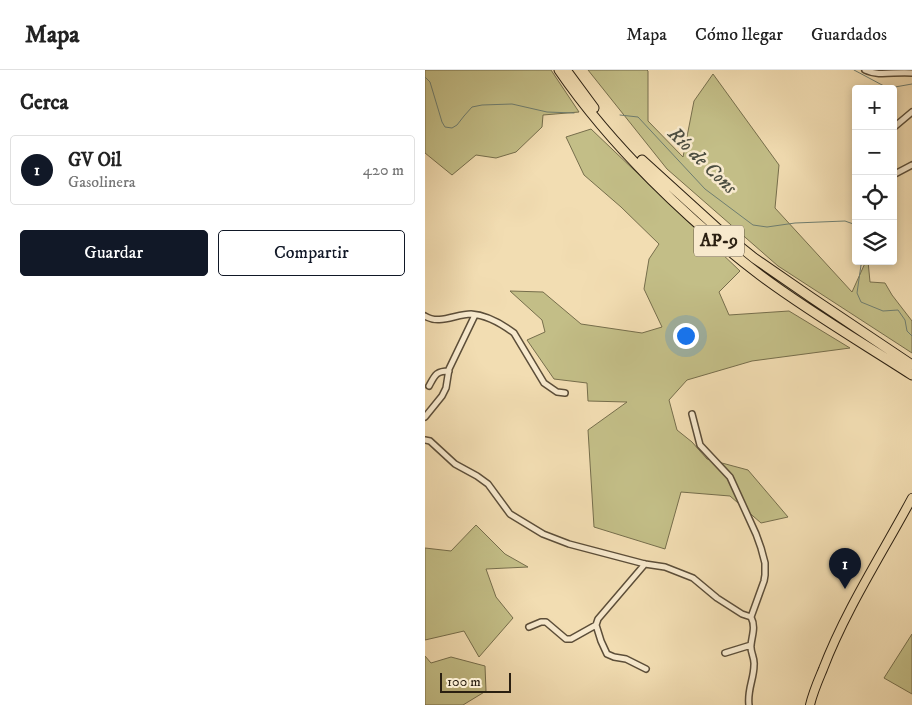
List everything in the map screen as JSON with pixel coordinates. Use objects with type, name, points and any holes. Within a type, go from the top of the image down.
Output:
[{"type":"highway","name":"AP-9","points":[[559,70],[576,95],[629,156],[711,235],[791,297],[912,374]]},
{"type":"highway","name":"AP-9","points":[[566,70],[602,117],[632,151],[718,229],[754,258],[912,365]]},
{"type":"main road","points":[[810,705],[812,695],[834,642],[912,498]]},
{"type":"main road","points":[[814,705],[819,678]]},
{"type":"street","points":[[865,70],[878,74],[912,73]]},
{"type":"street","points":[[897,125],[912,112]]},
{"type":"street","points":[[897,173],[912,165]]},
{"type":"street","points":[[425,316],[435,320],[475,315],[495,321],[514,333],[545,383],[557,392],[565,394]]},
{"type":"street","points":[[425,417],[446,388],[454,356],[475,315]]},
{"type":"street","points":[[429,386],[437,373],[449,370]]},
{"type":"street","points":[[692,414],[700,445],[730,477],[756,534],[765,563],[764,581],[751,617],[754,632],[751,654],[755,663],[749,690],[749,705]]},
{"type":"street","points":[[425,440],[430,441],[455,464],[487,484],[510,514],[543,534],[569,544],[645,564],[665,567],[693,578],[725,604],[741,614],[751,617]]},
{"type":"street","points":[[645,564],[598,619],[596,625],[607,654],[626,659],[646,670]]},
{"type":"street","points":[[529,627],[546,622],[566,639],[571,639],[596,625]]},
{"type":"street","points":[[725,653],[751,645]]},
{"type":"shaded area","points":[[425,70],[551,70],[579,112],[543,115],[542,127],[516,152],[496,158],[476,155],[452,175],[425,153]]},
{"type":"shaded area","points":[[588,70],[647,70],[648,121],[683,157],[694,101],[713,74],[779,165],[775,208],[852,292],[864,265],[868,265],[870,282],[885,283],[912,321],[912,353],[778,266],[667,169]]},
{"type":"shaded area","points":[[591,129],[740,271],[719,292],[729,315],[789,311],[850,348],[752,361],[687,380],[669,400],[677,430],[692,442],[707,459],[748,470],[788,517],[761,523],[730,496],[681,492],[665,549],[594,527],[588,430],[627,402],[588,401],[587,383],[554,379],[527,340],[545,332],[542,320],[510,291],[543,292],[581,324],[642,333],[662,327],[644,289],[649,259],[659,244],[621,207],[584,175],[566,137]]},
{"type":"shaded area","points":[[476,525],[505,554],[528,567],[486,569],[496,597],[513,618],[479,657],[464,631],[425,640],[425,548],[451,551]]},
{"type":"shaded area","points":[[912,634],[912,694],[884,678]]},
{"type":"shaded area","points":[[425,656],[431,663],[451,657],[485,666],[486,691],[463,705],[425,705]]},
{"type":"waterway","points":[[854,70],[884,86],[895,87],[912,84]]},
{"type":"waterway","name":"Río de Cons","points":[[425,77],[430,82],[445,127],[452,128],[457,125],[472,107],[482,105],[512,104],[547,112],[574,113]]},
{"type":"waterway","name":"Río de Cons","points":[[620,115],[638,117],[705,189],[753,225],[767,227],[795,223],[845,221],[852,224]]},
{"type":"waterway","name":"Río de Cons","points":[[861,265],[857,293],[861,302],[883,311],[898,310],[905,320],[907,331],[912,336]]},
{"type":"place","name":"GV Oil","points":[[845,589]]}]
